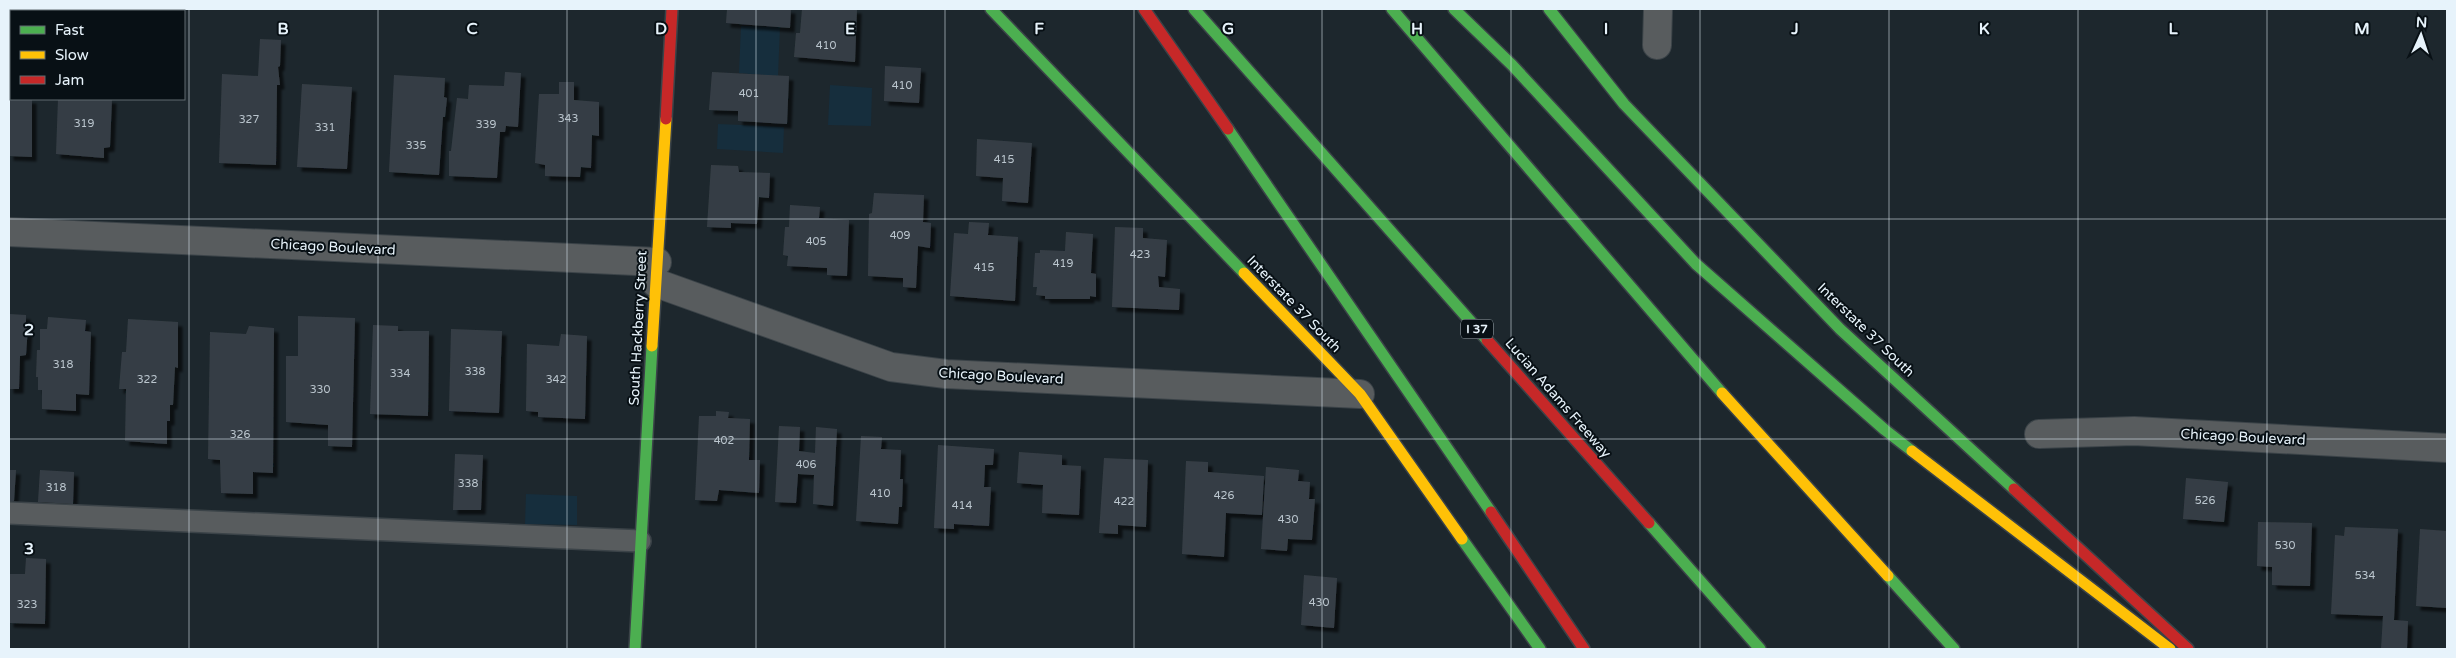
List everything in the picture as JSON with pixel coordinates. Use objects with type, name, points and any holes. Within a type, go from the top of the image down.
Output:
[{"type":"main road","name":"South Hackberry Street","points":[[635,649],[672,9]]},
{"type":"main road","name":"Interstate 37 South","points":[[991,9],[1360,394],[1540,649]]},
{"type":"main road","points":[[1144,9],[1389,360],[1584,649]]},
{"type":"main road","name":"Lucian Adams Freeway","points":[[1194,9],[1760,649]]},
{"type":"main road","points":[[1392,9],[1753,429],[1954,649]]},
{"type":"main road","points":[[1454,9],[1512,65],[1696,264],[1885,430],[2170,649]]},
{"type":"main road","name":"Interstate 37 South","points":[[1549,9],[1624,104],[1840,329],[2188,649]]},
{"type":"street","points":[[1657,45],[1658,9]]},
{"type":"street","name":"Chicago Boulevard","points":[[9,232],[657,272],[891,367],[946,374],[1360,394]]},
{"type":"street","name":"Chicago Boulevard","points":[[2039,434],[2134,431],[2447,448]]},
{"type":"lane","points":[[9,513],[640,541]]},
{"type":"shaded area","points":[[741,26],[780,27],[778,76],[739,73]]},
{"type":"shaded area","points":[[830,85],[872,88],[871,126],[828,125]]},
{"type":"shaded area","points":[[718,124],[784,127],[783,153],[717,149]]},
{"type":"shaded area","points":[[526,494],[577,496],[577,525],[525,524]]},
{"type":"building","points":[[146,9],[180,10],[146,10]]},
{"type":"building","points":[[727,9],[791,9],[790,28],[726,23]]},
{"type":"building","points":[[802,9],[857,9],[855,62],[794,57],[796,33],[800,33]]},
{"type":"building","points":[[260,39],[281,40],[280,66],[278,67],[280,85],[277,85],[276,165],[219,163],[222,74],[258,76]]},
{"type":"building","points":[[885,66],[921,68],[919,103],[884,101]]},
{"type":"building","points":[[10,70],[10,100],[32,100],[32,157],[9,156]]},
{"type":"building","points":[[505,72],[521,73],[518,127],[506,126],[505,132],[500,132],[497,178],[449,176],[449,151],[451,151],[457,98],[468,99],[469,85],[504,86]]},
{"type":"building","points":[[712,72],[789,76],[787,124],[738,121],[738,111],[709,110]]},
{"type":"building","points":[[394,75],[445,78],[444,97],[447,98],[445,117],[443,117],[439,175],[389,172]]},
{"type":"building","points":[[559,82],[574,82],[574,100],[599,102],[599,136],[592,135],[591,168],[581,167],[580,177],[545,176],[545,165],[535,163],[539,94],[559,94]]},
{"type":"building","points":[[302,84],[352,87],[347,169],[297,167]]},
{"type":"building","points":[[58,100],[112,100],[110,147],[104,148],[104,158],[56,154]]},
{"type":"building","points":[[977,139],[1032,143],[1028,203],[1002,201],[1003,178],[976,176]]},
{"type":"building","points":[[711,165],[738,166],[739,172],[770,173],[769,198],[759,197],[757,224],[731,223],[731,228],[707,227]]},
{"type":"building","points":[[874,193],[924,195],[923,222],[931,223],[930,248],[918,246],[916,288],[903,287],[903,278],[868,276],[869,214],[872,213]]},
{"type":"building","points":[[790,205],[820,207],[819,218],[849,220],[847,276],[827,275],[827,268],[787,266],[788,256],[783,255],[785,227],[789,227]]},
{"type":"building","points":[[969,222],[989,223],[988,235],[1018,237],[1015,301],[950,296],[954,233],[968,234]]},
{"type":"building","points":[[1115,227],[1143,228],[1143,238],[1167,240],[1165,277],[1158,276],[1159,287],[1180,289],[1179,310],[1112,307]]},
{"type":"building","points":[[1066,232],[1093,234],[1091,273],[1096,274],[1096,297],[1090,296],[1090,299],[1045,299],[1045,296],[1036,295],[1037,287],[1033,287],[1035,253],[1040,253],[1040,250],[1065,251]]},
{"type":"building","points":[[9,314],[26,315],[26,327],[28,327],[26,355],[20,356],[19,389],[9,389]]},
{"type":"building","points":[[298,316],[355,318],[352,447],[328,446],[328,425],[286,422],[286,356],[298,356]]},
{"type":"building","points":[[48,317],[86,320],[85,331],[91,332],[89,395],[76,394],[76,411],[42,409],[42,390],[38,390],[38,377],[36,377],[37,350],[40,350],[40,329],[47,329]]},
{"type":"building","points":[[128,319],[178,322],[178,368],[175,367],[173,405],[170,405],[170,421],[167,421],[167,444],[125,441],[126,389],[119,389],[122,352],[126,352]]},
{"type":"building","points":[[373,325],[398,326],[398,331],[429,331],[428,416],[370,414]]},
{"type":"building","points":[[249,326],[274,328],[273,473],[253,472],[253,494],[221,493],[220,460],[208,459],[210,332],[246,334]]},
{"type":"building","points":[[451,329],[502,331],[499,413],[449,411]]},
{"type":"building","points":[[561,334],[587,336],[585,419],[538,417],[538,412],[526,411],[527,344],[559,346]]},
{"type":"building","points":[[716,411],[729,412],[728,418],[750,419],[749,460],[760,460],[759,493],[719,490],[717,501],[695,500],[699,416],[716,416]]},
{"type":"building","points":[[779,426],[800,427],[799,451],[815,453],[816,427],[837,429],[833,506],[813,504],[814,475],[798,474],[796,503],[775,502]]},
{"type":"building","points":[[861,436],[882,437],[881,449],[901,450],[900,479],[903,479],[902,507],[899,507],[898,524],[856,521]]},
{"type":"building","points":[[938,445],[994,449],[993,465],[985,465],[984,487],[991,487],[989,526],[954,524],[954,529],[934,528]]},
{"type":"building","points":[[1019,452],[1062,455],[1062,465],[1081,466],[1079,515],[1042,513],[1043,485],[1017,483]]},
{"type":"building","points":[[455,454],[483,455],[481,510],[453,510]]},
{"type":"building","points":[[1104,458],[1148,460],[1146,527],[1118,525],[1118,534],[1099,533]]},
{"type":"building","points":[[1186,461],[1208,462],[1208,472],[1264,476],[1262,515],[1226,513],[1224,557],[1182,554]]},
{"type":"building","points":[[1266,467],[1299,470],[1298,481],[1310,482],[1309,499],[1315,499],[1312,540],[1288,539],[1287,551],[1261,549]]},
{"type":"building","points":[[9,470],[16,470],[14,501],[9,501]]},
{"type":"building","points":[[40,470],[74,472],[73,504],[38,502]]},
{"type":"building","points":[[2186,478],[2228,482],[2224,522],[2183,519]]},
{"type":"building","points":[[2258,522],[2312,523],[2310,586],[2272,585],[2272,567],[2257,566]]},
{"type":"building","points":[[2345,527],[2398,529],[2394,620],[2408,621],[2407,649],[2381,649],[2383,616],[2331,614],[2335,535],[2344,536]]},
{"type":"building","points":[[2420,529],[2447,531],[2447,608],[2416,606]]},
{"type":"building","points":[[26,558],[46,559],[45,624],[9,623],[9,574],[25,574]]},
{"type":"building","points":[[1304,575],[1337,578],[1334,628],[1301,625]]},
{"type":"traffic: fast","points":[[991,9],[1244,273]]},
{"type":"traffic: fast","points":[[1194,9],[1487,340]]},
{"type":"traffic: fast","points":[[1392,9],[1722,393]]},
{"type":"traffic: fast","points":[[1454,9],[1512,65],[1696,264],[1885,430],[1912,451]]},
{"type":"traffic: fast","points":[[1549,9],[1624,104],[1840,329],[2014,489]]},
{"type":"traffic: fast","points":[[1228,129],[1491,512]]},
{"type":"traffic: fast","points":[[635,649],[652,346]]},
{"type":"traffic: fast","points":[[1649,523],[1760,649]]},
{"type":"traffic: fast","points":[[1462,539],[1540,649]]},
{"type":"traffic: fast","points":[[1888,576],[1954,649]]},
{"type":"traffic: slow","points":[[652,346],[666,119]]},
{"type":"traffic: slow","points":[[1244,273],[1360,394],[1462,539]]},
{"type":"traffic: slow","points":[[1722,393],[1888,576]]},
{"type":"traffic: slow","points":[[1912,451],[2170,649]]},
{"type":"traffic: jam","points":[[666,119],[672,9]]},
{"type":"traffic: jam","points":[[1144,9],[1228,129]]},
{"type":"traffic: jam","points":[[1487,340],[1649,523]]},
{"type":"traffic: jam","points":[[2014,489],[2188,649]]},
{"type":"traffic: jam","points":[[1491,512],[1584,649]]}]
